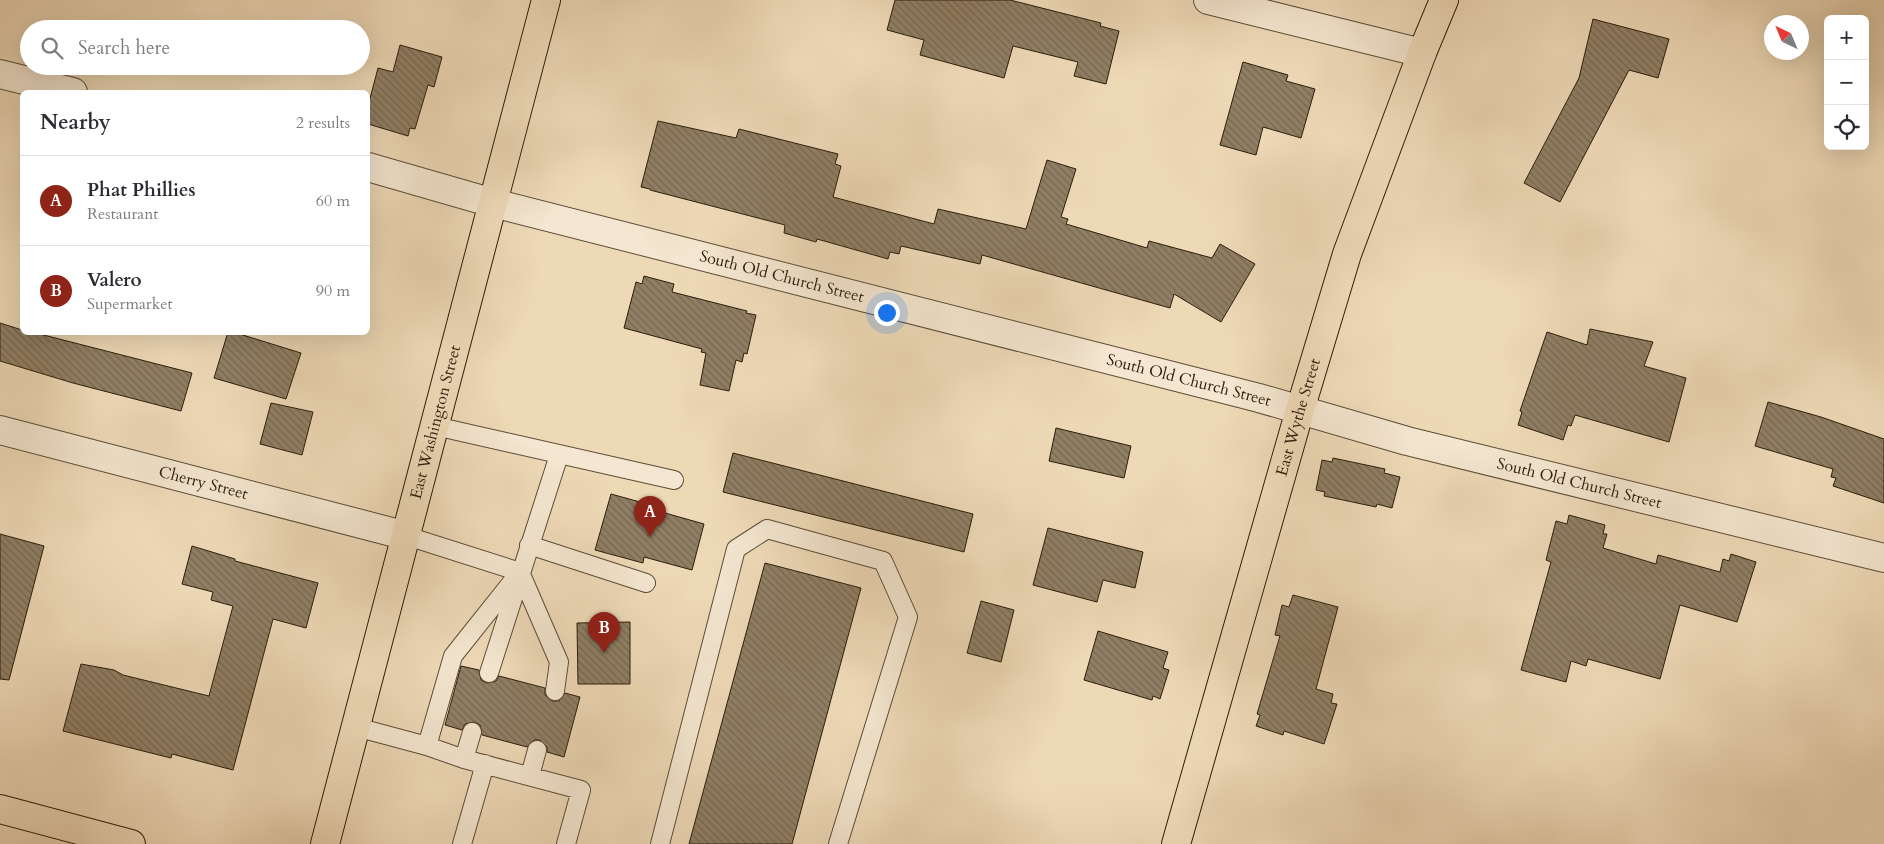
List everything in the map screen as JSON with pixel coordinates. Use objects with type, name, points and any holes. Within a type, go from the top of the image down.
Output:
[{"type":"main road","name":"East Washington Street","points":[[325,844],[546,0]]},
{"type":"main road","name":"East Wythe Street","points":[[1178,843],[1300,410],[1347,254],[1422,53],[1444,0]]},
{"type":"main road","points":[[0,810],[131,844]]},
{"type":"street","points":[[1208,0],[1422,53]]},
{"type":"street","points":[[0,74],[65,90]]},
{"type":"street","name":"South Old Church Street","points":[[370,168],[493,203],[1259,398],[1407,441],[1884,558]]},
{"type":"street","name":"Cherry Street","points":[[0,430],[406,536]]},
{"type":"lane","points":[[435,426],[674,480]]},
{"type":"lane","points":[[489,673],[559,454]]},
{"type":"lane","points":[[660,844],[736,549],[767,529],[883,561],[908,617],[838,844]]},
{"type":"lane","points":[[406,536],[520,572],[559,662],[555,691]]},
{"type":"lane","points":[[529,546],[646,584]]},
{"type":"lane","points":[[427,746],[453,656],[520,572]]},
{"type":"lane","points":[[356,727],[581,790],[566,844]]},
{"type":"lane","points":[[464,758],[472,732]]},
{"type":"lane","points":[[530,776],[537,750]]},
{"type":"lane","points":[[462,844],[485,764]]},
{"type":"building","points":[[895,0],[1010,0],[1101,23],[1100,26],[1119,31],[1106,84],[1074,76],[1078,62],[1013,46],[1004,78],[920,55],[924,40],[887,30]]},
{"type":"building","points":[[1593,19],[1669,39],[1658,78],[1629,70],[1560,202],[1524,183],[1579,78]]},
{"type":"building","points":[[400,45],[442,57],[434,87],[428,85],[415,129],[410,128],[408,136],[370,125],[370,98],[378,68],[393,72]]},
{"type":"building","points":[[1243,62],[1288,75],[1286,81],[1315,89],[1301,138],[1263,127],[1256,155],[1220,145]]},
{"type":"building","points":[[658,121],[736,138],[739,129],[838,154],[835,164],[841,166],[833,197],[934,224],[938,209],[1026,229],[1047,160],[1076,169],[1061,217],[1068,219],[1066,224],[1147,248],[1149,241],[1212,258],[1220,244],[1255,264],[1221,322],[1174,294],[1170,308],[982,255],[980,264],[901,246],[899,254],[890,252],[888,259],[817,239],[816,242],[784,233],[785,225],[641,187]]},
{"type":"building","points":[[644,276],[674,284],[672,292],[756,315],[747,354],[744,353],[742,362],[736,360],[729,391],[700,385],[706,353],[701,352],[702,349],[624,328],[636,282],[642,284]]},
{"type":"building","points":[[0,323],[20,329],[20,335],[44,335],[192,373],[181,411],[73,383],[0,361]]},
{"type":"building","points":[[1590,329],[1653,342],[1644,366],[1686,378],[1669,442],[1575,415],[1571,426],[1568,425],[1563,440],[1518,425],[1522,412],[1520,411],[1547,332],[1587,345]]},
{"type":"building","points":[[227,335],[243,335],[301,353],[286,399],[214,378]]},
{"type":"building","points":[[1768,402],[1821,417],[1884,439],[1884,503],[1833,486],[1836,478],[1831,477],[1833,469],[1755,446]]},
{"type":"building","points":[[271,403],[313,412],[302,455],[260,444]]},
{"type":"building","points":[[1056,428],[1131,446],[1124,478],[1049,461]]},
{"type":"building","points":[[733,453],[973,514],[964,552],[723,492]]},
{"type":"building","points":[[1333,458],[1385,469],[1384,473],[1400,477],[1392,508],[1377,504],[1376,507],[1324,496],[1325,492],[1316,490],[1322,460],[1332,462]]},
{"type":"building","points":[[611,494],[658,507],[658,511],[704,524],[692,570],[644,557],[643,563],[595,550]]},
{"type":"building","points":[[1569,515],[1605,525],[1603,534],[1607,534],[1603,548],[1656,564],[1658,555],[1720,572],[1723,559],[1729,561],[1731,554],[1756,562],[1737,622],[1680,605],[1660,679],[1588,659],[1586,666],[1571,661],[1566,682],[1521,670],[1551,562],[1546,560],[1556,521],[1567,524]]},
{"type":"building","points":[[1048,528],[1143,552],[1135,588],[1103,580],[1097,602],[1033,585]]},
{"type":"building","points":[[0,534],[44,546],[9,680],[0,679]]},
{"type":"building","points":[[192,546],[235,559],[235,561],[318,583],[306,628],[273,619],[233,770],[172,754],[171,758],[63,731],[81,664],[114,670],[123,675],[209,696],[233,606],[211,600],[213,592],[182,584]]},
{"type":"building","points":[[765,563],[861,588],[792,844],[689,844]]},
{"type":"building","points":[[1293,595],[1338,607],[1316,689],[1333,694],[1331,703],[1337,704],[1324,744],[1284,731],[1283,735],[1256,726],[1260,715],[1257,714],[1280,636],[1275,635],[1282,605],[1289,607]]},
{"type":"building","points":[[981,601],[1014,610],[1001,662],[967,653]]},
{"type":"building","points":[[630,622],[630,684],[578,684],[577,623]]},
{"type":"building","points":[[1098,631],[1168,652],[1163,668],[1169,670],[1160,699],[1153,696],[1152,700],[1084,680]]},
{"type":"building","points":[[461,666],[479,670],[481,680],[486,683],[496,681],[499,676],[545,688],[545,695],[553,701],[559,701],[565,693],[580,697],[564,757],[547,752],[547,747],[540,740],[534,740],[527,747],[482,735],[480,725],[475,722],[465,724],[462,730],[445,725]]},
{"type":"place","name":"Phat Phillies","points":[[650,537]]},
{"type":"place","name":"Valero","points":[[604,653]]}]
